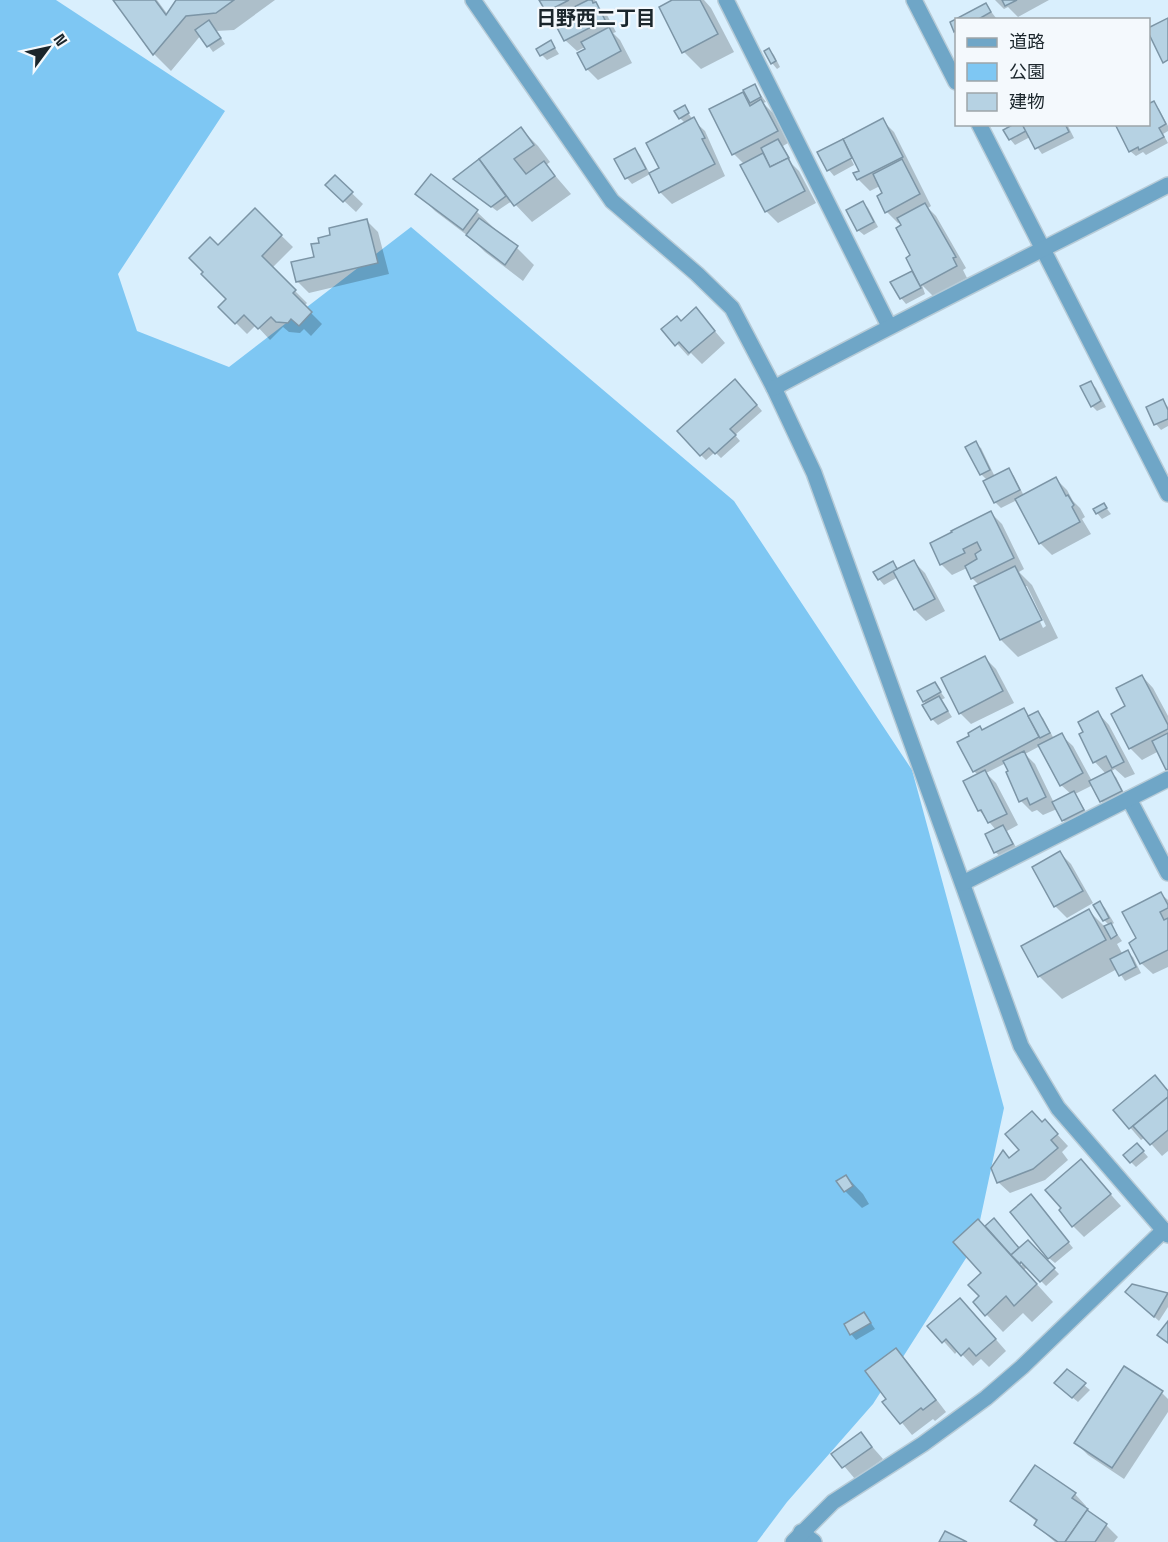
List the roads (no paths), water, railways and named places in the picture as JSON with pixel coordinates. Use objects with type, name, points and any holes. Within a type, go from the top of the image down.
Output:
[{"type":"street","points":[[473,0],[612,201],[697,274],[732,308],[774,388],[814,473],[1021,1046],[1058,1108],[1166,1232],[986,1398],[923,1444],[833,1502],[797,1537],[814,1542]]},
{"type":"street","points":[[726,0],[889,326]]},
{"type":"street","points":[[914,0],[955,78]]},
{"type":"street","points":[[980,126],[1168,494]]},
{"type":"street","points":[[774,388],[889,326],[1044,250],[1168,185]]},
{"type":"street","points":[[963,883],[1168,779]]},
{"type":"street","points":[[1130,799],[1168,873]]},
{"type":"district","name":"日野西二丁目","points":[[596,18]]}]
